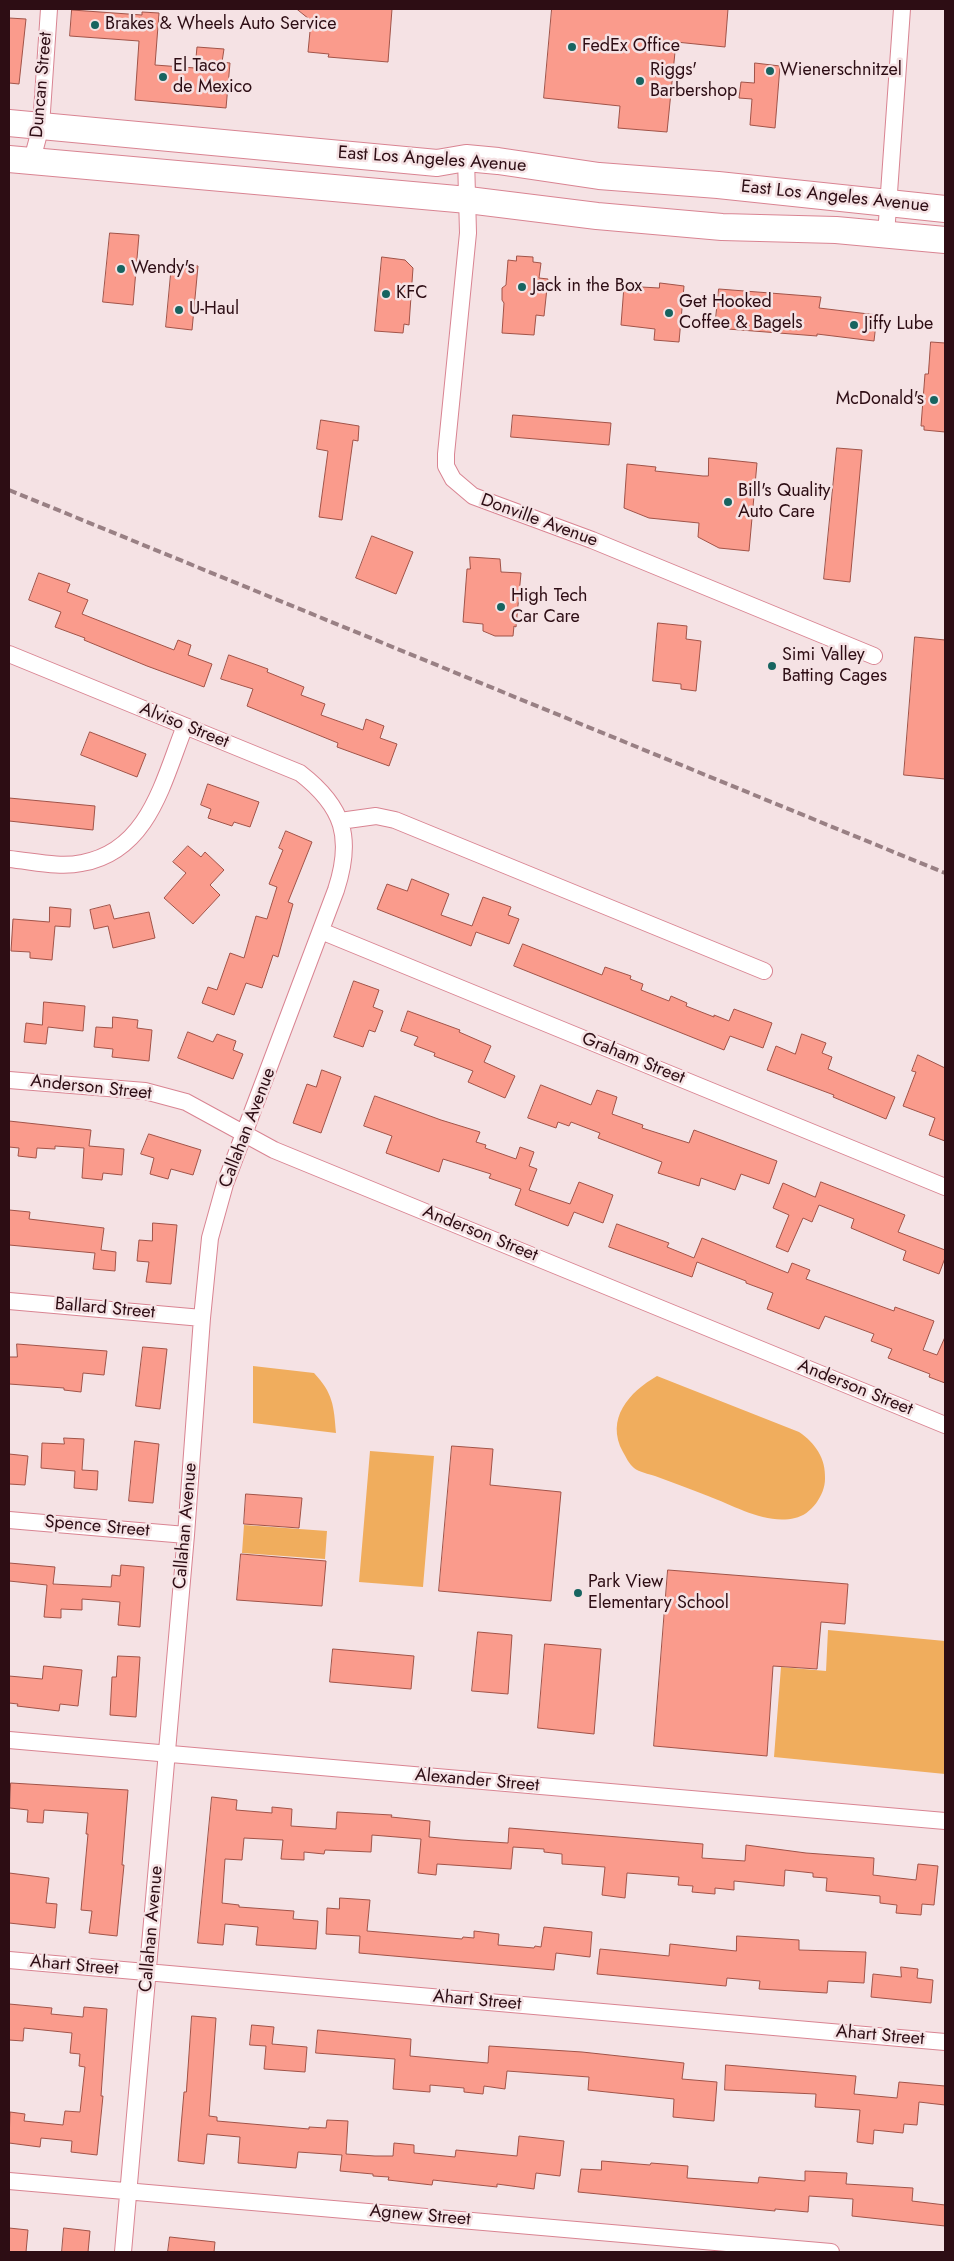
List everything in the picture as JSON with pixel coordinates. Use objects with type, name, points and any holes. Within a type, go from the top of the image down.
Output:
[{"type":"main road","name":"East Los Angeles Avenue","points":[[9,124],[436,163],[466,158],[599,176],[718,185],[945,209]]},
{"type":"main road","name":"East Los Angeles Avenue","points":[[20,160],[468,200],[596,216],[722,227],[836,230],[945,240]]},
{"type":"street","name":"Duncan Street","points":[[20,160],[41,126],[49,9]]},
{"type":"street","points":[[886,235],[902,9]]},
{"type":"street","name":"Donville Avenue","points":[[466,158],[468,233],[446,454],[446,466],[453,479],[473,496],[592,540],[874,656]]},
{"type":"street","name":"Alviso Street","points":[[9,654],[300,773],[317,786],[330,802],[340,821]]},
{"type":"street","points":[[9,859],[64,864],[82,863],[114,852],[120,848],[141,828],[151,810],[185,726]]},
{"type":"street","points":[[340,821],[376,816],[395,820],[764,971]]},
{"type":"street","name":"Callahan Avenue","points":[[123,2252],[210,1238],[226,1184],[343,868],[345,844],[340,821]]},
{"type":"street","name":"Graham Street","points":[[321,931],[945,1188]]},
{"type":"street","name":"Anderson Street","points":[[9,1080],[145,1091],[186,1102],[274,1150],[945,1425]]},
{"type":"street","name":"Ballard Street","points":[[9,1301],[202,1318]]},
{"type":"street","name":"Spence Street","points":[[9,1520],[186,1535]]},
{"type":"street","name":"Alexander Street","points":[[9,1740],[945,1822]]},
{"type":"street","name":"Ahart Street","points":[[9,1960],[945,2042]]},
{"type":"street","name":"Agnew Street","points":[[9,2180],[831,2252]]},
{"type":"shaded area","points":[[253,1366],[314,1373],[329,1394],[336,1433],[253,1423]]},
{"type":"shaded area","points":[[657,1376],[805,1436],[815,1446],[824,1464],[825,1471],[823,1491],[812,1509],[795,1518],[773,1519],[762,1517],[634,1468],[626,1458],[618,1440],[618,1418],[629,1398]]},
{"type":"shaded area","points":[[370,1451],[434,1456],[423,1587],[359,1582]]},
{"type":"shaded area","points":[[244,1525],[327,1531],[325,1559],[242,1553]]},
{"type":"shaded area","points":[[828,1630],[945,1641],[945,1774],[774,1757],[781,1667],[826,1671]]},
{"type":"building","points":[[297,9],[392,9],[388,62],[328,57],[329,54],[308,52],[311,21]]},
{"type":"building","points":[[552,9],[728,9],[725,47],[676,42],[667,132],[618,128],[620,106],[544,98]]},
{"type":"building","points":[[72,10],[142,15],[142,12],[159,13],[155,65],[195,68],[197,47],[224,49],[222,62],[230,63],[226,108],[135,100],[139,41],[70,36]]},
{"type":"building","points":[[9,18],[26,19],[19,84],[9,83]]},
{"type":"building","points":[[755,63],[780,66],[775,128],[750,125],[752,99],[739,98],[741,82],[754,83]]},
{"type":"building","name":"Wendy's","points":[[110,233],[139,235],[133,305],[103,302]]},
{"type":"building","points":[[517,256],[533,257],[533,262],[541,263],[539,278],[548,279],[544,316],[536,315],[534,335],[502,333],[504,303],[502,300],[502,288],[506,285],[508,260],[516,261]]},
{"type":"building","points":[[382,257],[405,260],[413,268],[409,325],[404,324],[403,333],[375,331]]},
{"type":"building","points":[[172,263],[198,266],[192,330],[166,327]]},
{"type":"building","points":[[660,283],[684,286],[679,342],[654,340],[655,329],[621,325],[624,286],[659,288]]},
{"type":"building","points":[[719,289],[821,297],[819,308],[877,315],[874,341],[817,334],[817,336],[715,328]]},
{"type":"building","name":"McDonald's","points":[[931,342],[945,343],[945,432],[924,430],[924,426],[921,426],[925,374],[928,374]]},
{"type":"building","points":[[513,415],[611,423],[609,445],[511,437]]},
{"type":"building","points":[[321,420],[359,426],[358,441],[353,440],[342,520],[319,517],[328,451],[317,449]]},
{"type":"building","points":[[837,448],[862,450],[850,582],[824,579]]},
{"type":"building","points":[[709,458],[757,463],[749,551],[719,548],[698,537],[699,523],[649,518],[624,508],[627,464],[656,467],[655,471],[708,476]]},
{"type":"building","points":[[372,536],[413,552],[396,594],[356,578]]},
{"type":"building","points":[[470,557],[500,559],[501,572],[521,573],[516,627],[514,626],[513,636],[495,636],[483,631],[483,624],[463,622],[467,569],[470,569]]},
{"type":"building","points":[[39,573],[70,584],[67,592],[88,600],[82,614],[174,650],[178,640],[191,645],[188,655],[212,664],[204,687],[147,666],[84,640],[85,638],[55,627],[61,612],[29,600]]},
{"type":"building","points":[[658,623],[687,626],[686,639],[701,641],[696,691],[681,689],[681,684],[653,681]]},
{"type":"building","points":[[915,637],[945,640],[945,779],[904,775]]},
{"type":"building","points":[[229,655],[268,669],[267,672],[304,687],[301,695],[325,704],[321,715],[363,730],[366,719],[384,726],[380,738],[397,744],[389,766],[337,747],[338,743],[247,706],[253,689],[221,679]]},
{"type":"building","points":[[90,732],[146,754],[137,777],[81,755]]},
{"type":"building","points":[[208,784],[259,802],[250,827],[234,822],[232,826],[208,818],[211,809],[201,805]]},
{"type":"building","points":[[9,798],[95,806],[93,830],[9,821]]},
{"type":"building","points":[[286,831],[312,842],[288,902],[293,904],[278,957],[273,955],[262,988],[246,983],[234,1015],[202,1003],[208,987],[217,990],[230,953],[244,958],[256,916],[267,919],[277,887],[269,884],[283,850],[279,848]]},
{"type":"building","points":[[188,846],[201,857],[205,852],[224,870],[210,885],[220,895],[193,924],[164,898],[186,873],[173,862]]},
{"type":"building","points":[[412,879],[449,894],[441,915],[472,926],[483,897],[511,907],[508,915],[519,919],[509,944],[476,932],[471,946],[377,909],[387,884],[407,891]]},
{"type":"building","points":[[110,905],[114,919],[149,912],[155,938],[113,948],[108,926],[94,929],[90,910]]},
{"type":"building","points":[[50,907],[71,909],[70,927],[55,926],[52,960],[30,958],[30,952],[11,951],[13,919],[49,922]]},
{"type":"building","points":[[523,944],[602,975],[605,967],[631,976],[630,979],[643,984],[641,990],[669,1001],[671,996],[687,1003],[686,1006],[714,1017],[714,1015],[729,1021],[734,1009],[772,1023],[763,1048],[730,1036],[724,1050],[514,966]]},
{"type":"building","points":[[354,981],[379,990],[373,1007],[383,1011],[375,1032],[369,1030],[363,1047],[334,1037]]},
{"type":"building","points":[[44,1002],[85,1006],[83,1031],[48,1027],[46,1044],[24,1042],[26,1023],[42,1025]]},
{"type":"building","points":[[408,1011],[460,1030],[459,1032],[491,1046],[484,1062],[515,1076],[505,1098],[468,1082],[473,1071],[434,1056],[435,1053],[414,1045],[418,1037],[401,1031]]},
{"type":"building","points":[[113,1017],[138,1020],[137,1028],[152,1030],[149,1061],[112,1057],[113,1049],[94,1047],[96,1027],[112,1028]]},
{"type":"building","points":[[188,1032],[213,1042],[217,1034],[236,1041],[233,1050],[243,1054],[233,1079],[178,1058]]},
{"type":"building","points":[[802,1034],[826,1043],[822,1053],[832,1057],[828,1069],[895,1097],[886,1119],[833,1097],[834,1095],[767,1070],[776,1046],[795,1054]]},
{"type":"building","points":[[918,1055],[945,1068],[945,1141],[929,1135],[935,1118],[903,1106],[916,1072],[912,1071]]},
{"type":"building","points":[[322,1070],[341,1077],[321,1133],[293,1123],[307,1084],[316,1087]]},
{"type":"building","points":[[541,1085],[591,1105],[597,1090],[617,1097],[612,1114],[643,1125],[642,1128],[689,1143],[694,1130],[777,1161],[769,1184],[741,1174],[735,1190],[701,1178],[699,1186],[658,1173],[662,1162],[598,1138],[600,1133],[571,1122],[569,1126],[558,1122],[556,1128],[528,1118]]},
{"type":"building","points":[[375,1096],[480,1132],[476,1142],[486,1145],[485,1148],[516,1159],[520,1147],[534,1152],[529,1166],[537,1169],[529,1190],[570,1204],[579,1182],[613,1195],[603,1223],[574,1212],[568,1226],[515,1205],[521,1189],[489,1178],[491,1174],[443,1159],[439,1172],[386,1153],[392,1136],[364,1126]]},
{"type":"building","points":[[9,1121],[91,1130],[89,1146],[124,1149],[122,1175],[103,1173],[102,1180],[82,1178],[84,1148],[55,1146],[55,1149],[37,1148],[36,1158],[18,1156],[19,1148],[9,1147]]},
{"type":"building","points":[[149,1134],[201,1150],[193,1175],[171,1169],[168,1179],[150,1174],[154,1158],[141,1154]]},
{"type":"building","points":[[821,1182],[905,1215],[898,1232],[945,1250],[945,1258],[939,1274],[903,1260],[906,1251],[851,1228],[854,1219],[819,1205],[812,1222],[803,1218],[788,1252],[776,1247],[789,1215],[773,1208],[783,1183],[815,1197]]},
{"type":"building","points":[[9,1210],[30,1212],[29,1219],[104,1228],[101,1250],[116,1252],[115,1271],[93,1269],[95,1253],[9,1245]]},
{"type":"building","points":[[153,1223],[177,1225],[171,1284],[146,1282],[149,1262],[137,1261],[139,1240],[152,1241]]},
{"type":"building","points":[[617,1224],[669,1243],[667,1247],[694,1258],[702,1238],[788,1273],[792,1263],[810,1270],[806,1279],[894,1311],[895,1307],[934,1321],[923,1350],[937,1355],[945,1337],[945,1383],[929,1377],[930,1374],[888,1358],[892,1349],[871,1341],[874,1334],[825,1316],[819,1329],[767,1309],[773,1293],[746,1283],[746,1281],[697,1262],[692,1277],[609,1247]]},
{"type":"building","points":[[17,1344],[107,1351],[104,1375],[83,1373],[81,1392],[64,1390],[64,1388],[9,1384],[9,1357],[17,1357]]},
{"type":"building","points":[[143,1347],[167,1349],[160,1409],[136,1406]]},
{"type":"building","points":[[64,1438],[84,1439],[82,1470],[98,1471],[97,1490],[74,1488],[75,1471],[41,1468],[42,1443],[64,1444]]},
{"type":"building","points":[[135,1441],[159,1444],[153,1503],[129,1501]]},
{"type":"building","points":[[452,1446],[493,1449],[490,1485],[561,1492],[551,1601],[439,1591]]},
{"type":"building","points":[[9,1454],[28,1456],[25,1485],[9,1484]]},
{"type":"building","points":[[246,1494],[302,1498],[299,1528],[244,1524]]},
{"type":"building","points":[[241,1554],[326,1561],[322,1606],[237,1600]]},
{"type":"building","points":[[9,1563],[55,1567],[53,1584],[111,1587],[112,1575],[120,1576],[121,1565],[144,1567],[140,1627],[118,1625],[120,1602],[82,1599],[82,1610],[61,1609],[61,1618],[44,1617],[47,1585],[9,1581]]},
{"type":"building","points":[[668,1570],[848,1584],[845,1624],[821,1622],[817,1669],[773,1666],[767,1756],[654,1746]]},
{"type":"building","points":[[478,1632],[512,1635],[508,1694],[472,1691]]},
{"type":"building","points":[[545,1644],[601,1649],[594,1734],[538,1728]]},
{"type":"building","points":[[333,1649],[414,1656],[411,1689],[330,1682]]},
{"type":"building","points":[[118,1656],[140,1657],[136,1717],[110,1715],[112,1677],[116,1677]]},
{"type":"building","points":[[44,1666],[82,1670],[78,1706],[60,1704],[59,1711],[17,1706],[18,1704],[9,1703],[9,1676],[42,1679]]},
{"type":"building","points":[[11,1783],[128,1790],[122,1865],[124,1865],[117,1936],[89,1933],[92,1911],[81,1910],[88,1834],[86,1834],[88,1813],[44,1810],[43,1823],[27,1822],[28,1810],[10,1808]]},
{"type":"building","points":[[212,1797],[237,1800],[236,1810],[272,1813],[272,1807],[292,1809],[291,1826],[336,1829],[337,1812],[392,1815],[391,1817],[430,1821],[429,1837],[461,1840],[508,1843],[509,1828],[703,1844],[702,1858],[745,1861],[746,1845],[806,1853],[874,1858],[873,1875],[916,1880],[918,1864],[938,1866],[934,1905],[922,1904],[921,1915],[896,1913],[897,1905],[880,1903],[880,1896],[826,1891],[827,1878],[813,1877],[813,1873],[785,1870],[784,1886],[734,1881],[734,1890],[715,1888],[715,1894],[692,1892],[693,1886],[678,1885],[679,1877],[627,1873],[625,1898],[602,1895],[605,1867],[562,1864],[562,1854],[544,1852],[544,1849],[513,1847],[511,1869],[437,1864],[436,1875],[418,1873],[421,1839],[372,1835],[371,1852],[325,1850],[324,1854],[304,1852],[304,1860],[281,1859],[283,1840],[244,1838],[242,1860],[225,1859],[222,1903],[239,1905],[239,1907],[294,1911],[293,1919],[318,1921],[316,1949],[256,1945],[258,1927],[225,1924],[223,1945],[198,1943]]},
{"type":"building","points":[[9,1873],[49,1878],[46,1903],[57,1904],[55,1928],[9,1923]]},
{"type":"building","points":[[340,1898],[370,1900],[367,1931],[462,1939],[463,1937],[474,1938],[474,1931],[499,1934],[498,1945],[534,1948],[535,1946],[541,1947],[544,1927],[592,1932],[590,1957],[556,1953],[554,1970],[359,1953],[360,1936],[326,1934],[327,1908],[339,1909]]},
{"type":"building","points":[[737,1936],[799,1940],[799,1950],[866,1952],[864,1983],[828,1981],[827,1993],[759,1989],[760,1981],[727,1978],[726,1986],[597,1974],[600,1949],[669,1956],[670,1944],[736,1951]]},
{"type":"building","points":[[901,1967],[918,1969],[917,1978],[933,1980],[931,2003],[871,1997],[873,1974],[901,1977]]},
{"type":"building","points":[[9,2004],[52,2008],[51,2014],[83,2017],[84,2007],[107,2009],[101,2096],[103,2096],[97,2155],[71,2152],[72,2141],[41,2138],[40,2147],[9,2143],[10,2112],[25,2114],[24,2121],[63,2125],[65,2111],[80,2112],[85,2067],[79,2066],[80,2054],[70,2053],[72,2033],[24,2028],[23,2041],[9,2040]]},
{"type":"building","points":[[192,2016],[216,2018],[209,2116],[217,2117],[217,2121],[309,2129],[309,2127],[326,2128],[327,2120],[348,2121],[346,2154],[375,2156],[393,2156],[394,2143],[414,2145],[414,2153],[455,2157],[456,2150],[517,2156],[519,2136],[564,2141],[560,2176],[536,2173],[534,2189],[497,2184],[497,2187],[433,2180],[432,2185],[388,2180],[389,2177],[373,2176],[373,2174],[340,2171],[342,2155],[298,2152],[296,2168],[238,2163],[240,2137],[207,2134],[204,2164],[178,2161]]},
{"type":"building","points":[[252,2025],[274,2027],[272,2044],[307,2047],[305,2072],[264,2069],[266,2046],[250,2045]]},
{"type":"building","points":[[318,2030],[411,2039],[410,2056],[453,2060],[488,2063],[489,2046],[582,2052],[684,2063],[682,2079],[717,2082],[714,2121],[673,2117],[674,2099],[588,2090],[589,2077],[507,2071],[505,2089],[484,2086],[483,2094],[464,2092],[464,2088],[430,2085],[430,2092],[393,2089],[395,2059],[316,2053]]},
{"type":"building","points":[[726,2065],[856,2076],[854,2094],[897,2098],[899,2082],[945,2086],[945,2105],[919,2102],[917,2125],[904,2124],[903,2133],[874,2130],[873,2144],[857,2142],[860,2110],[815,2107],[816,2094],[725,2090]]},
{"type":"building","points":[[602,2161],[688,2166],[687,2178],[758,2183],[759,2177],[805,2181],[805,2171],[847,2173],[846,2184],[913,2188],[912,2201],[945,2205],[945,2226],[852,2216],[853,2199],[809,2196],[808,2212],[775,2209],[775,2211],[578,2192],[581,2169],[601,2170]]},
{"type":"building","points":[[9,2228],[28,2230],[26,2252],[9,2252]]},
{"type":"building","points":[[64,2228],[90,2231],[88,2252],[62,2252]]},
{"type":"building","points":[[170,2237],[215,2242],[214,2252],[168,2252]]},
{"type":"railway","points":[[9,490],[945,873]]},
{"type":"place","name":"Brakes & Wheels Auto Service","points":[[95,25]]},
{"type":"place","name":"FedEx Office","points":[[572,47]]},
{"type":"place","name":"Wienerschnitzel","points":[[770,71]]},
{"type":"place","name":"El Taco de Mexico","points":[[163,77]]},
{"type":"place","name":"Riggs' Barbershop","points":[[640,81]]},
{"type":"place","name":"Wendy's","points":[[121,269]]},
{"type":"place","name":"Jack in the Box","points":[[522,287]]},
{"type":"place","name":"KFC","points":[[386,294]]},
{"type":"place","name":"U-Haul","points":[[179,310]]},
{"type":"place","name":"Get Hooked Coffee & Bagels","points":[[669,313]]},
{"type":"place","name":"Jiffy Lube","points":[[854,325]]},
{"type":"place","name":"McDonald's","points":[[934,400]]},
{"type":"place","name":"Bill's Quality Auto Care","points":[[728,502]]},
{"type":"place","name":"High Tech Car Care","points":[[501,607]]},
{"type":"place","name":"Simi Valley Batting Cages","points":[[772,666]]},
{"type":"place","name":"Park View Elementary School","points":[[578,1593]]}]
